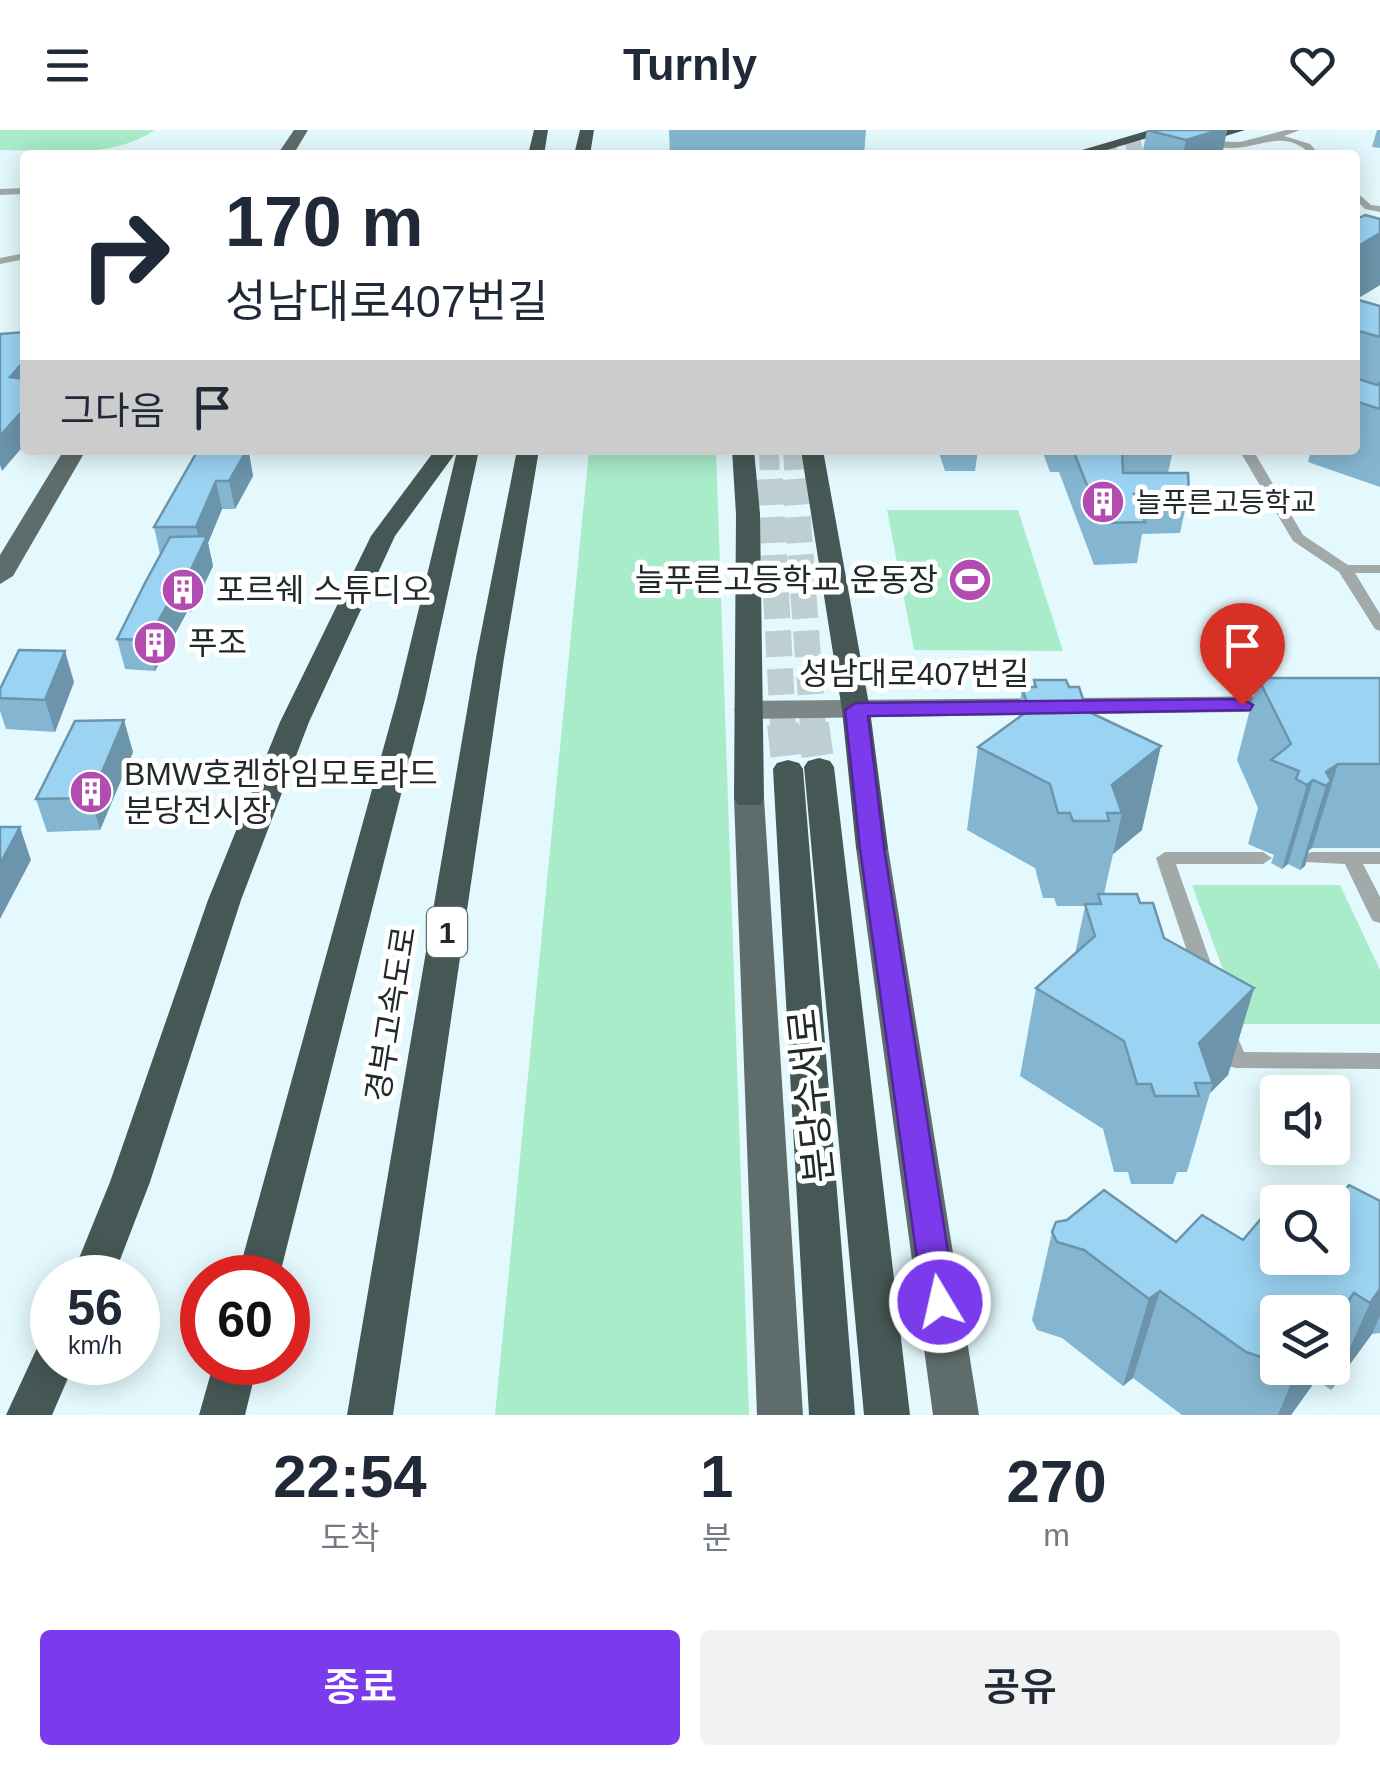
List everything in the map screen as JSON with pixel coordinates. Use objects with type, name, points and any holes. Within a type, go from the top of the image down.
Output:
[{"type":"highway","points":[[1092,150],[1167,130]]},
{"type":"highway","points":[[1168,149],[1238,130]]},
{"type":"highway","points":[[102,1255],[116,1225],[184,1015],[257,818],[324,658],[377,546],[442,455]]},
{"type":"highway","name":"경부고속도로","points":[[264,1255],[410,698],[467,455]]},
{"type":"highway","name":"경부고속도로","points":[[370,1415],[487,677],[527,455]]},
{"type":"highway","points":[[743,455],[748,514],[749,798]]},
{"type":"highway","points":[[813,455],[856,710],[872,848]]},
{"type":"highway","name":"분당수서로","points":[[832,1415],[803,768],[887,1415]]},
{"type":"highway","points":[[30,1415],[43,1385]]},
{"type":"highway","points":[[222,1415],[230,1385]]},
{"type":"main road","points":[[0,576],[72,455]]},
{"type":"main road","points":[[749,798],[780,1415]]},
{"type":"main road","points":[[872,848],[956,1415]]},
{"type":"street","name":"성남대로407번길","points":[[748,710],[1316,704]]},
{"type":"lane","points":[[1188,144],[1240,146],[1296,130]]},
{"type":"lane","points":[[1274,136],[1310,150]]},
{"type":"lane","points":[[1249,455],[1298,538],[1346,570],[1380,626]]},
{"type":"lane","points":[[1346,570],[1380,570]]},
{"type":"lane","points":[[1263,858],[1164,858],[1236,1060],[1380,1061]]},
{"type":"lane","points":[[1312,858],[1380,858]]},
{"type":"lane","points":[[1351,858],[1380,916]]},
{"type":"green space","points":[[0,130],[155,130],[100,150],[0,150]]},
{"type":"green space","points":[[589,455],[716,455],[749,1415],[495,1415]]},
{"type":"green space","name":"늘푸른고등학교 운동장","points":[[887,510],[1018,510],[1063,651],[914,650]]},
{"type":"green space","points":[[1192,885],[1340,885],[1380,970],[1380,1024],[1243,1024]]},
{"type":"building","points":[[1147,130],[1219,130],[1186,140]]},
{"type":"building","points":[[1360,218],[1380,219],[1380,233],[1360,245]]},
{"type":"building","points":[[1360,300],[1380,306],[1380,337],[1360,331]]},
{"type":"building","points":[[20,332],[20,366],[10,377],[20,378],[20,414],[0,436],[0,334]]},
{"type":"building","points":[[1360,380],[1380,383],[1380,409],[1360,403]]},
{"type":"building","points":[[195,455],[244,455],[229,481],[216,481],[196,527],[154,527]]},
{"type":"building","points":[[1075,455],[1122,455],[1123,473],[1188,473],[1189,492],[1134,494],[1145,522],[1102,523]]},
{"type":"building","points":[[207,536],[185,582],[180,582],[148,640],[117,639],[170,537]]},
{"type":"building","points":[[19,650],[65,651],[45,700],[0,698],[0,689]]},
{"type":"building","points":[[1258,678],[1380,678],[1380,764],[1338,764],[1326,772],[1331,781],[1326,786],[1313,780],[1307,785],[1296,779],[1299,771],[1271,760],[1291,744]]},
{"type":"building","points":[[1034,680],[1066,680],[1069,687],[1079,687],[1087,711],[1161,746],[1112,785],[1122,813],[1107,813],[1109,821],[1073,821],[1070,813],[1058,813],[1050,784],[978,747],[1029,710],[1022,687],[1036,687]]},
{"type":"building","points":[[124,720],[91,798],[36,799],[75,721]]},
{"type":"building","points":[[0,827],[20,827],[0,864]]},
{"type":"building","points":[[1098,894],[1137,894],[1140,903],[1153,903],[1164,938],[1254,988],[1199,1043],[1213,1083],[1195,1083],[1199,1096],[1155,1096],[1151,1084],[1137,1084],[1124,1041],[1036,988],[1095,936],[1085,904],[1101,904]]},
{"type":"building","points":[[1350,1186],[1380,1201],[1380,1289],[1370,1303],[1354,1293],[1350,1298],[1350,1295],[1260,1295],[1260,1357],[1246,1352],[1160,1291],[1149,1299],[1084,1250],[1057,1242],[1052,1232],[1056,1222],[1067,1220],[1104,1190],[1176,1242],[1202,1215],[1243,1240],[1260,1220],[1260,1275],[1350,1275]]},
{"type":"tunnel","points":[[1121,150],[1198,130]]},
{"type":"tunnel","points":[[769,455],[770,482]]},
{"type":"tunnel","points":[[793,455],[795,482]]},
{"type":"tunnel","points":[[770,479],[783,726]]},
{"type":"tunnel","points":[[795,479],[813,726]]},
{"type":"tunnel","points":[[783,724],[788,769]]},
{"type":"tunnel","points":[[813,724],[819,767]]},
{"type":"place","name":"늘푸른고등학교","points":[[1103,502]]},
{"type":"place","name":"늘푸른고등학교 운동장","points":[[970,580]]},
{"type":"place","name":"포르쉐 스튜디오","points":[[183,590]]},
{"type":"place","name":"푸조","points":[[155,643]]},
{"type":"place","name":"BMW호켄하임모토라드 분당전시장","points":[[91,792]]},
{"type":"route","points":[[940,1302],[872,848],[856,710],[1242,705]]}]
